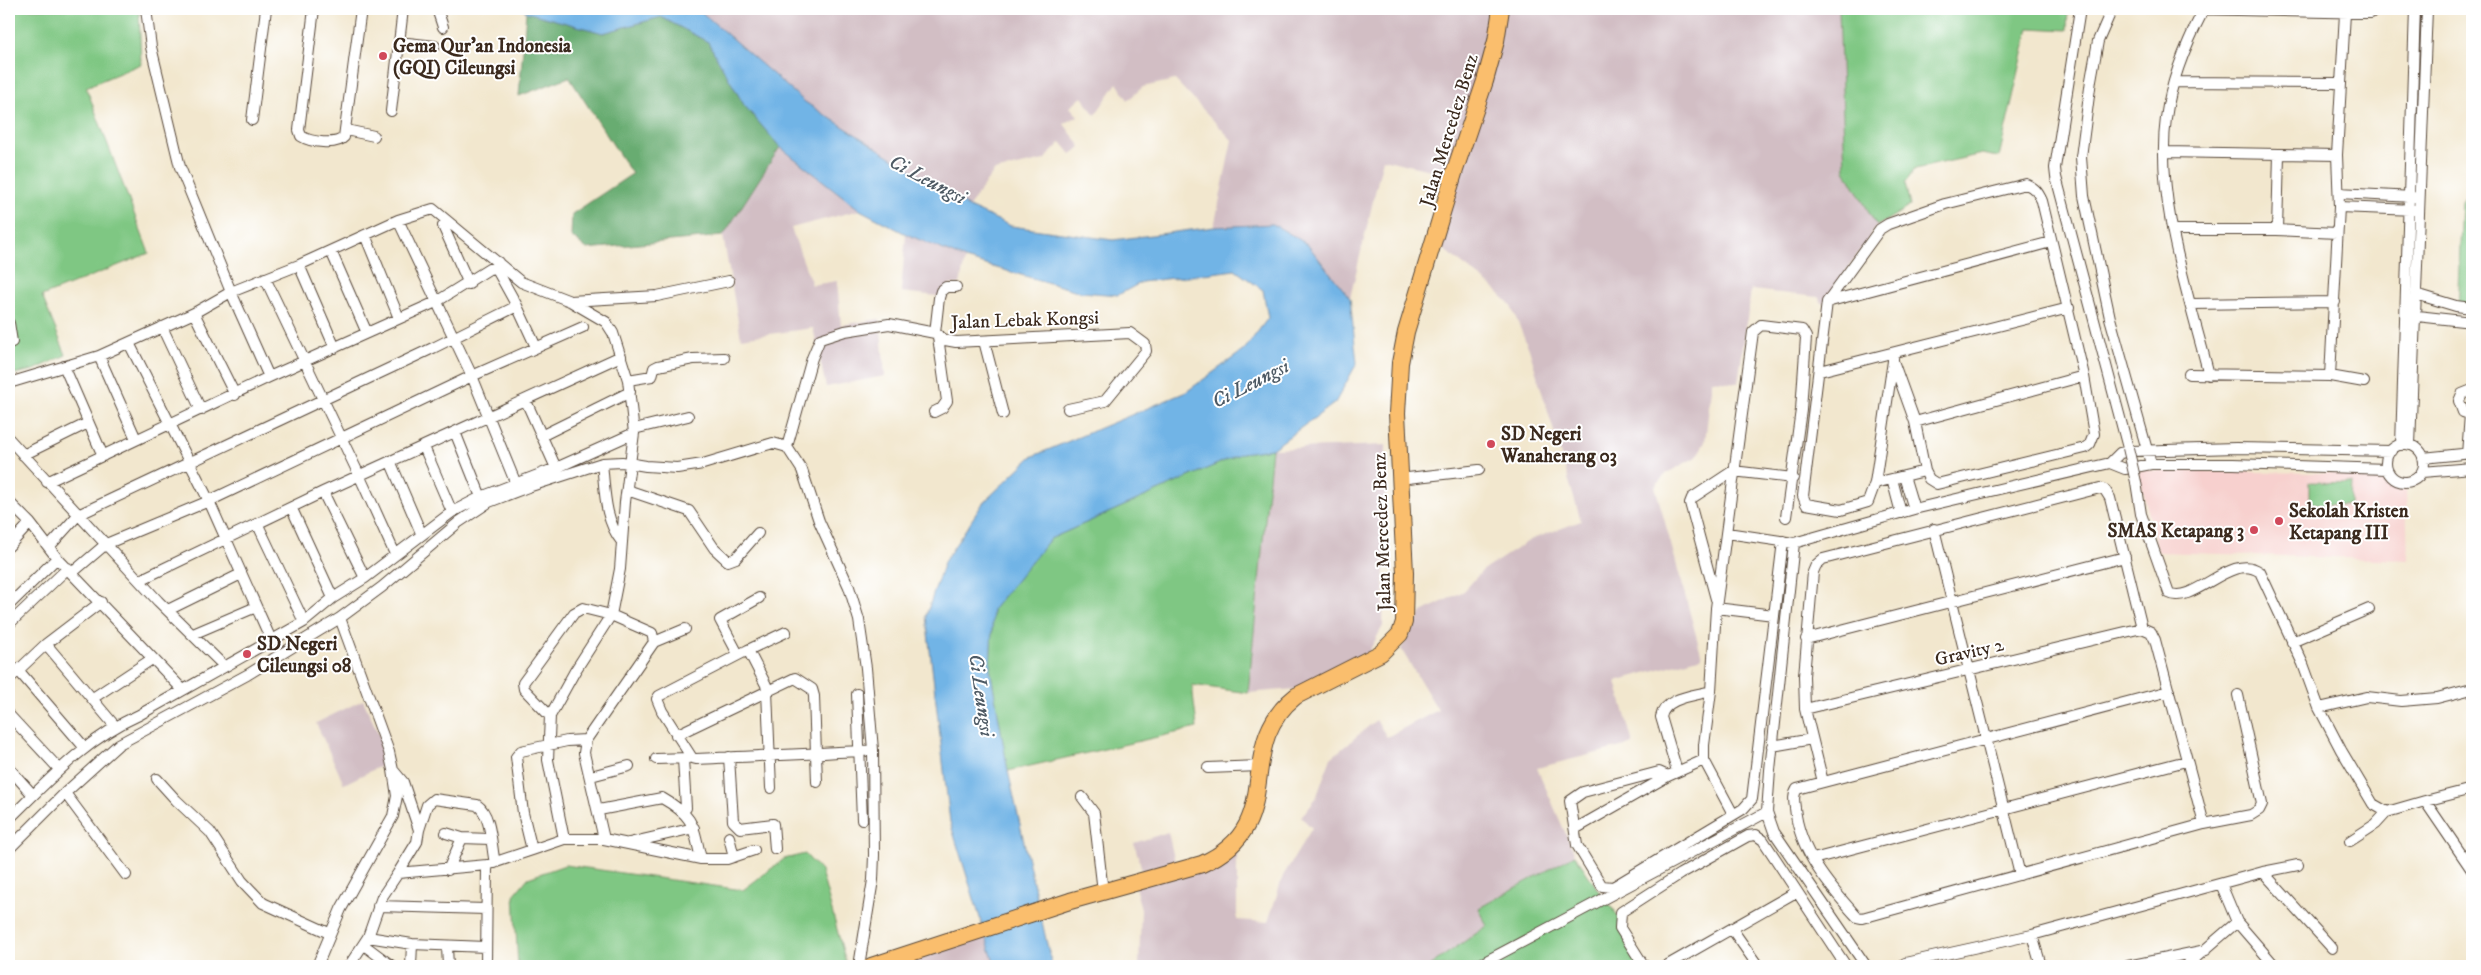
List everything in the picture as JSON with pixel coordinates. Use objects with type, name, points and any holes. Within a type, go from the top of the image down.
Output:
[{"type":"main road","name":"Jalan Mercedez Benz","points":[[871,966],[1070,902],[1202,864],[1219,856],[1233,846],[1249,824],[1267,734],[1274,718],[1296,696],[1382,653],[1400,634],[1404,622],[1405,573],[1399,479],[1397,390],[1406,332],[1485,81],[1496,41],[1501,9]]},
{"type":"street","points":[[146,9],[151,47],[180,167],[231,292],[269,377]]},
{"type":"street","points":[[252,120],[266,9]]},
{"type":"street","points":[[314,9],[300,134],[307,139],[338,142],[344,137],[346,130],[360,9]]},
{"type":"street","points":[[391,111],[403,9]]},
{"type":"street","points":[[437,9],[443,27]]},
{"type":"street","points":[[2080,9],[2055,168],[2056,177],[2128,448],[2141,514],[2169,593],[2176,594],[2192,591],[2240,567],[2255,569],[2263,576],[2319,708],[2340,750],[2374,804],[2387,812]]},
{"type":"street","points":[[2112,9],[2099,38],[2091,80],[2081,157],[2084,196],[2110,318],[2151,464]]},
{"type":"street","points":[[2192,9],[2204,11],[2371,13]]},
{"type":"street","points":[[2414,197],[2415,9]]},
{"type":"street","points":[[2406,445],[2413,210],[2426,9]]},
{"type":"street","points":[[2204,11],[2186,47],[2174,82],[2166,119],[2164,175],[2173,230],[2208,375]]},
{"type":"street","points":[[2330,376],[2339,207],[2337,156],[2340,83],[2345,13]]},
{"type":"street","points":[[399,42],[435,46]]},
{"type":"street","points":[[2174,82],[2340,83]]},
{"type":"street","points":[[346,130],[374,136]]},
{"type":"street","points":[[2165,152],[2337,156]]},
{"type":"street","points":[[2277,230],[2279,154]]},
{"type":"street","points":[[2026,184],[2038,192],[2084,376],[2094,434],[2090,444],[2084,448],[1944,484],[1934,483],[1929,479],[1926,471],[1915,422],[1893,357],[1875,483],[1868,502],[1841,510],[1806,504],[1804,501],[1827,302],[1880,229],[1888,224],[1945,204],[2026,184]]},
{"type":"street","points":[[2339,193],[2414,197]]},
{"type":"street","points":[[2339,207],[2413,210]]},
{"type":"street","points":[[9,383],[99,356],[194,313],[231,292],[331,251],[398,220],[434,209],[497,265],[527,286],[570,301],[606,322],[613,333],[628,380],[634,431],[632,462],[627,490],[620,569],[611,615],[575,671],[550,716],[548,760],[564,839]]},
{"type":"street","points":[[2406,445],[2417,316],[2413,210]]},
{"type":"street","points":[[398,220],[472,376],[516,484]]},
{"type":"street","points":[[443,226],[469,284]]},
{"type":"street","points":[[2173,230],[2277,230],[2337,233]]},
{"type":"street","points":[[365,235],[400,318]]},
{"type":"street","points":[[1827,302],[2051,242]]},
{"type":"street","points":[[331,251],[367,333]]},
{"type":"street","points":[[298,265],[335,348]]},
{"type":"street","points":[[47,482],[235,395],[269,377],[436,302],[469,284],[497,265]]},
{"type":"street","points":[[497,265],[536,346]]},
{"type":"street","points":[[265,278],[395,554]]},
{"type":"street","points":[[570,301],[657,296],[728,281]]},
{"type":"street","points":[[934,412],[942,408],[947,401],[937,335],[940,295],[946,287],[956,287]]},
{"type":"street","points":[[2416,294],[2456,306],[2472,308]]},
{"type":"street","points":[[2191,304],[2335,302]]},
{"type":"street","points":[[49,547],[78,514],[453,339],[517,306]]},
{"type":"street","points":[[1820,371],[1893,357],[2068,308]]},
{"type":"street","points":[[194,313],[235,395]]},
{"type":"street","points":[[2417,316],[2472,322]]},
{"type":"street","points":[[9,323],[12,342]]},
{"type":"street","name":"Jalan Lebak Kongsi","points":[[787,446],[817,344],[823,337],[890,324],[937,335],[945,340],[956,342],[1036,336],[1130,333],[1145,344],[1146,351],[1106,401],[1068,409]]},
{"type":"street","points":[[1733,814],[1704,760],[1712,691],[1717,606],[1733,472],[1753,332],[1761,325],[1802,330],[1806,338],[1801,410],[1786,517]]},
{"type":"street","points":[[9,624],[70,571],[106,544],[209,501],[536,346],[583,326]]},
{"type":"street","points":[[162,327],[201,410]]},
{"type":"street","points":[[984,341],[1003,414]]},
{"type":"street","points":[[129,343],[209,501],[272,642]]},
{"type":"street","points":[[99,356],[136,440]]},
{"type":"street","points":[[140,580],[225,538],[292,509],[323,492],[391,463],[621,356]]},
{"type":"street","points":[[628,380],[652,376],[654,368],[658,366],[693,359],[724,358]]},
{"type":"street","points":[[64,366],[103,456]]},
{"type":"street","points":[[2189,374],[2330,376],[2364,382]]},
{"type":"street","points":[[1915,422],[2084,376]]},
{"type":"street","points":[[2423,458],[2469,453],[2471,415],[2460,409],[2459,401],[2462,394],[2472,390]]},
{"type":"street","points":[[541,436],[630,392]]},
{"type":"street","points":[[526,401],[556,468]]},
{"type":"street","points":[[9,819],[59,769],[115,726],[139,715],[224,666],[272,642],[304,622],[333,598],[365,578],[452,512],[481,497],[556,468],[634,431],[688,416]]},
{"type":"street","points":[[24,455],[88,423]]},
{"type":"street","points":[[455,432],[481,497]]},
{"type":"street","points":[[9,439],[168,610],[224,666]]},
{"type":"street","points":[[9,849],[64,793],[119,744],[247,675],[340,618],[382,587],[419,553],[471,512],[489,502],[528,486],[602,464],[632,462],[646,466],[677,468],[712,462],[772,443],[787,446],[802,470],[819,522],[855,606],[866,668],[873,750],[873,880],[859,966]]},
{"type":"street","points":[[2110,464],[2120,454],[2147,449],[2391,451],[2406,445],[2418,450],[2423,458],[2422,472]]},
{"type":"street","points":[[424,447],[452,512]]},
{"type":"street","points":[[2391,451],[2386,463],[2387,469],[2395,479],[2404,482],[2414,480],[2422,472],[2472,468]]},
{"type":"street","points":[[391,463],[421,534]]},
{"type":"street","points":[[602,464],[608,515],[612,528],[622,542]]},
{"type":"street","points":[[1727,533],[1794,543],[1914,509],[2110,464],[2125,469],[2151,464],[2233,464],[2387,469]]},
{"type":"street","points":[[1399,479],[1479,470]]},
{"type":"street","points":[[1875,483],[1926,471]]},
{"type":"street","points":[[1717,606],[1690,501],[1694,496],[1733,472],[1792,478]]},
{"type":"street","points":[[1904,476],[1914,509]]},
{"type":"street","points":[[1892,479],[1900,513]]},
{"type":"street","points":[[1823,782],[1805,710],[1804,676],[1813,572],[1817,563],[1823,559],[1934,529],[2100,488],[2106,490],[2110,498],[2142,628],[2153,635],[2204,824]]},
{"type":"street","points":[[627,490],[689,511],[714,548],[728,561],[736,558],[758,534]]},
{"type":"street","points":[[323,492],[365,578]]},
{"type":"street","points":[[9,502],[58,558],[182,690]]},
{"type":"street","points":[[292,509],[333,598]]},
{"type":"street","points":[[9,546],[30,524]]},
{"type":"street","points":[[258,525],[304,622]]},
{"type":"street","points":[[1934,529],[2020,875]]},
{"type":"street","points":[[1672,774],[1659,772],[1578,795],[1570,801],[1578,845],[1602,886],[1608,888],[1733,814],[1749,804],[1752,799],[1783,541]]},
{"type":"street","points":[[1794,543],[1772,746],[1767,812],[1774,832],[1866,966]]},
{"type":"street","points":[[1806,639],[2125,557]]},
{"type":"street","points":[[9,605],[58,558]]},
{"type":"street","points":[[168,610],[241,574]]},
{"type":"street","points":[[759,598],[720,620],[763,677],[767,691],[771,788]]},
{"type":"street","points":[[9,680],[46,644],[101,602]]},
{"type":"street","points":[[1717,606],[1774,615]]},
{"type":"street","points":[[193,634],[256,607]]},
{"type":"street","points":[[550,716],[524,689],[524,683],[574,612],[583,608],[611,615],[652,634],[654,642]]},
{"type":"street","points":[[2292,642],[2369,609]]},
{"type":"street","points":[[316,966],[329,933],[393,816],[398,796],[389,752],[340,618]]},
{"type":"street","name":"Gravity 2","points":[[1805,710],[2142,628]]},
{"type":"street","points":[[604,839],[592,776],[584,752],[586,740],[654,642],[684,629]]},
{"type":"street","points":[[686,808],[687,759],[658,704],[659,696],[786,632]]},
{"type":"street","points":[[46,644],[115,726]]},
{"type":"street","points":[[93,698],[152,659]]},
{"type":"street","points":[[18,670],[85,748]]},
{"type":"street","points":[[676,735],[796,678],[812,689],[815,702],[818,782]]},
{"type":"street","points":[[2319,708],[2367,698],[2401,701],[2437,698],[2472,689]]},
{"type":"street","points":[[1672,774],[1661,717],[1662,711],[1668,703],[1712,691]]},
{"type":"street","points":[[2169,691],[1797,789],[1794,793],[1796,824],[1813,859],[1832,888],[1859,918],[2204,824],[2251,815],[2260,810],[2262,804],[2238,695]]},
{"type":"street","points":[[857,694],[862,820]]},
{"type":"street","points":[[9,715],[59,769]]},
{"type":"street","points":[[1772,746],[1812,739]]},
{"type":"street","points":[[532,850],[515,760],[521,752],[567,741],[586,740]]},
{"type":"street","points":[[656,759],[873,750]]},
{"type":"street","points":[[730,757],[733,821],[740,828],[773,824],[774,849]]},
{"type":"street","points":[[1575,829],[1672,774],[1704,760]]},
{"type":"street","points":[[1813,859],[2186,761]]},
{"type":"street","points":[[592,776],[629,766]]},
{"type":"street","points":[[1208,768],[1260,766]]},
{"type":"street","points":[[9,768],[33,795]]},
{"type":"street","points":[[393,770],[403,782],[419,830]]},
{"type":"street","points":[[157,778],[176,800],[210,832],[242,881],[262,903],[329,933]]},
{"type":"street","points":[[2350,841],[2373,827],[2387,812],[2472,789]]},
{"type":"street","points":[[64,793],[126,875]]},
{"type":"street","points":[[599,810],[658,797],[689,817],[694,828],[701,859]]},
{"type":"street","points":[[1082,797],[1094,813],[1103,892]]},
{"type":"street","points":[[349,966],[366,941],[378,906],[417,842],[419,830],[429,803],[437,799],[481,808],[488,823],[491,864],[486,909],[486,966]]},
{"type":"street","points":[[2425,801],[2472,870]]},
{"type":"street","points":[[1477,966],[1767,812]]},
{"type":"street","points":[[628,843],[694,828]]},
{"type":"street","points":[[446,834],[462,838],[490,839]]},
{"type":"street","points":[[1644,966],[1620,928],[1621,912],[1680,874],[1748,836],[1760,836],[1846,966]]},
{"type":"street","points":[[729,837],[734,857]]},
{"type":"street","points":[[448,870],[462,838]]},
{"type":"street","points":[[398,873],[448,870],[491,864],[564,839],[604,839],[701,859],[727,859],[754,850]]},
{"type":"street","points":[[1903,966],[2032,935],[2263,872],[2298,865]]},
{"type":"street","points":[[2263,872],[2332,948]]},
{"type":"street","points":[[2222,884],[2237,922],[2268,964]]},
{"type":"street","points":[[1666,966],[1796,892]]},
{"type":"street","points":[[378,906],[486,909]]},
{"type":"street","points":[[2186,966],[2237,922]]},
{"type":"street","points":[[1732,929],[1758,966]]},
{"type":"street","points":[[2032,935],[2041,966]]},
{"type":"street","points":[[366,941],[447,947],[486,947]]},
{"type":"street","points":[[366,941],[392,966]]},
{"type":"street","points":[[411,966],[412,944]]},
{"type":"street","points":[[447,947],[448,966]]},
{"type":"street","points":[[2132,966],[2206,950]]},
{"type":"shaded area","points":[[698,9],[1839,9],[1845,170],[1877,226],[1823,304],[1818,297],[1751,290],[1738,383],[1712,380],[1705,442],[1696,457],[1667,473],[1655,486],[1702,657],[1616,681],[1633,744],[1537,768],[1575,855],[1480,908],[1487,926],[1429,966],[1139,966],[1141,910],[1133,879],[1144,876],[1134,843],[1168,832],[1176,867],[1216,855],[1237,837],[1237,920],[1268,922],[1283,876],[1312,828],[1301,817],[1316,798],[1331,758],[1376,720],[1387,737],[1438,710],[1401,649],[1422,612],[1464,591],[1482,571],[1530,540],[1581,521],[1529,349],[1510,304],[1490,285],[1430,239],[1447,174],[1383,159],[1350,298],[1307,244],[1273,224],[1214,227],[1232,140],[1175,80],[1143,87],[1128,100],[1117,83],[1095,115],[1082,97],[1070,107],[1078,116],[1064,124],[1081,147],[1071,154],[1061,142],[1044,160],[994,171],[969,207],[805,102]]},
{"type":"shaded area","points":[[780,147],[860,210],[791,228],[812,285],[837,281],[841,325],[880,319],[885,376],[826,387],[813,328],[741,338],[723,236]]},
{"type":"shaded area","points":[[906,234],[965,259],[960,284],[948,285],[946,297],[901,292]]},
{"type":"shaded area","points":[[1386,445],[1383,626],[1367,655],[1296,689],[1248,693],[1272,449]]},
{"type":"shaded area","name":"Sekolah Kristen Ketapang III","points":[[2138,470],[2384,474],[2389,483],[2397,489],[2406,490],[2408,560],[2158,552]]},
{"type":"shaded area","points":[[363,700],[391,761],[344,784],[316,723]]},
{"type":"shaded area","points":[[986,930],[997,966],[873,966]]},
{"type":"green space","points":[[9,9],[139,9],[141,64],[86,87],[149,253],[42,296],[66,355],[34,370],[9,375]]},
{"type":"green space","points":[[1839,9],[2068,9],[2067,30],[2029,28],[1999,157],[1982,154],[1915,169],[1905,183],[1910,206],[1877,226],[1845,170]]},
{"type":"green space","points":[[526,12],[603,33],[661,17],[708,42],[744,105],[780,147],[723,236],[587,249],[571,236],[572,214],[632,174],[569,77],[519,96]]},
{"type":"green space","points":[[2472,188],[2472,305],[2457,310],[2462,202]]},
{"type":"green space","points":[[1272,449],[1248,693],[1192,685],[1197,728],[1008,771],[990,668],[993,609],[1050,539],[1242,453]]},
{"type":"green space","points":[[2309,482],[2351,483],[2350,505],[2309,504]]},
{"type":"green space","points":[[805,854],[821,871],[847,966],[518,966],[514,895],[528,878],[565,865],[743,890],[784,859]]},
{"type":"green space","points":[[1575,855],[1602,896],[1613,908],[1645,966],[1429,966],[1487,926],[1479,908]]},
{"type":"water","name":"Ci Leungsi","points":[[524,9],[698,9],[805,102],[969,207],[1011,226],[1113,240],[1214,227],[1273,224],[1307,244],[1350,298],[1357,363],[1335,403],[1272,449],[1242,453],[1050,539],[993,609],[990,668],[1008,771],[1052,966],[995,966],[950,822],[926,616],[944,562],[983,503],[1031,457],[1186,392],[1244,350],[1268,318],[1263,290],[1235,270],[1142,282],[1118,295],[1081,292],[965,259],[906,234],[860,210],[780,147],[744,105],[708,42],[661,17],[603,33],[526,12]]},
{"type":"place","name":"Gema Qur'an Indonesia (GQI) Cileungsi","points":[[383,56]]},
{"type":"place","name":"SD Negeri Wanaherang 03","points":[[1491,444]]},
{"type":"place","name":"Sekolah Kristen Ketapang III","points":[[2279,521]]},
{"type":"place","name":"SMAS Ketapang 3","points":[[2254,530]]},
{"type":"place","name":"SD Negeri Cileungsi 08","points":[[247,654]]}]
